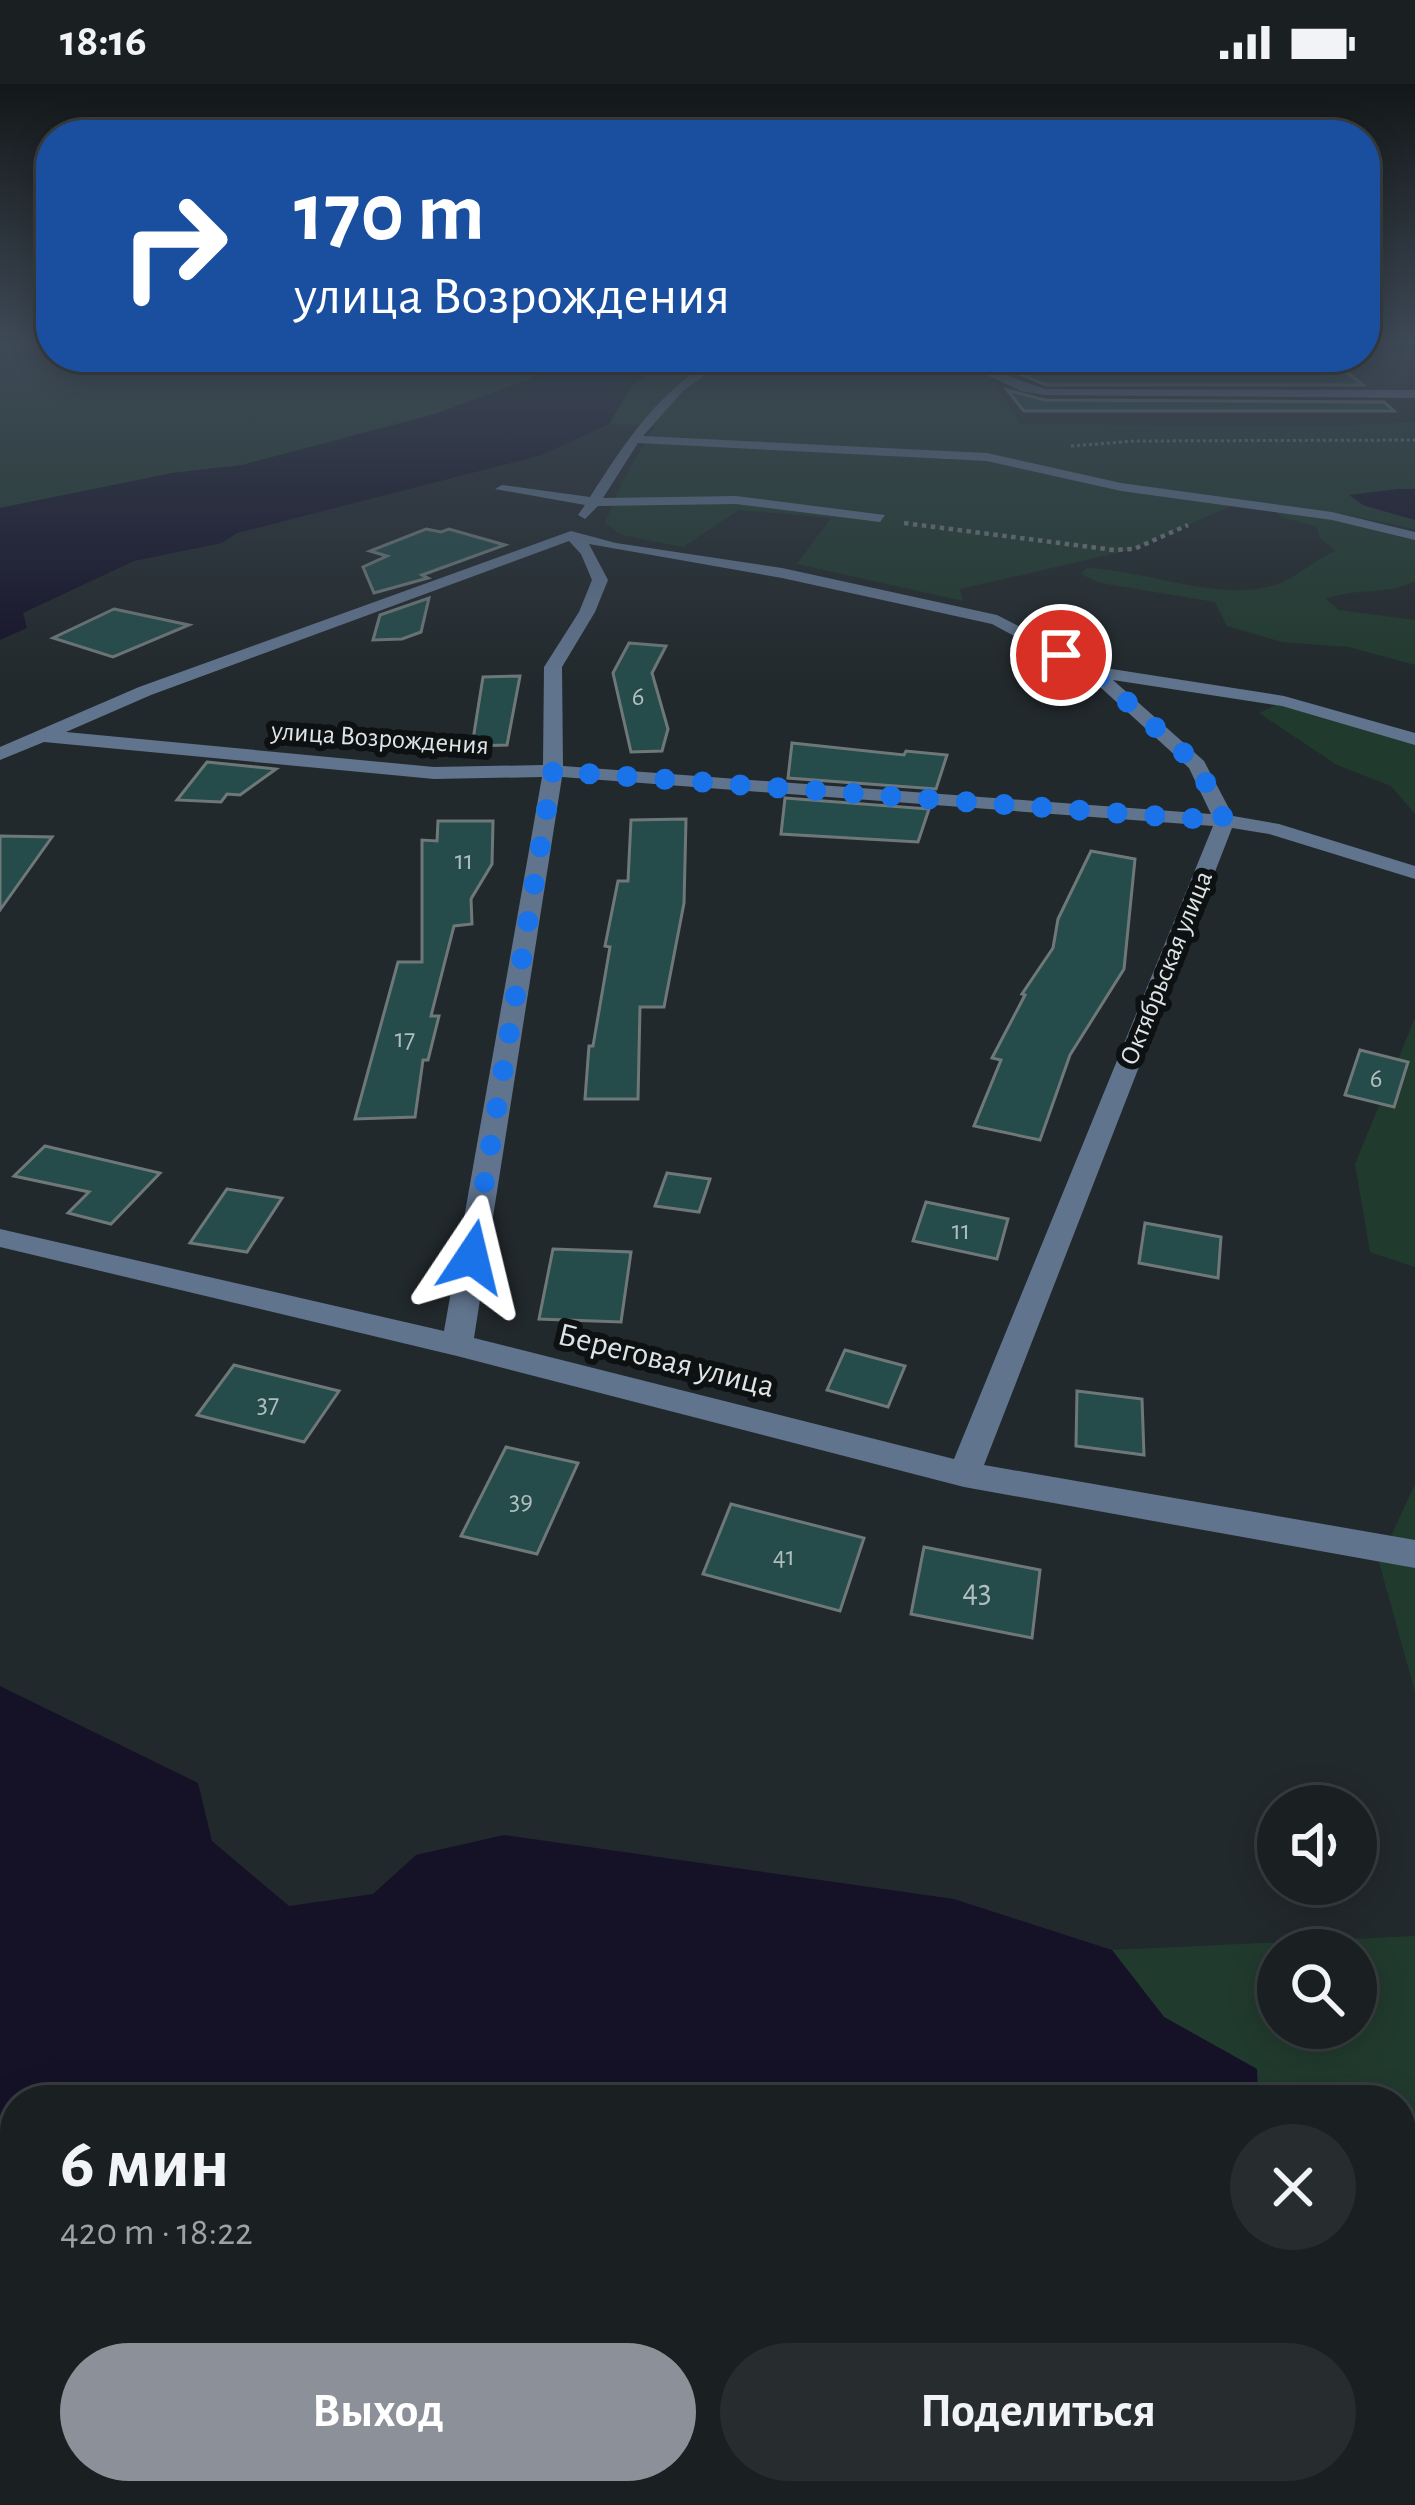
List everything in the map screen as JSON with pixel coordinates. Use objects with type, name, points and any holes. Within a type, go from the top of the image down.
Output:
[{"type":"street","points":[[572,535],[620,458]]},
{"type":"street","points":[[974,458],[1234,505],[1333,516],[1415,536]]},
{"type":"street","points":[[502,489],[593,502],[722,499],[880,518]]},
{"type":"street","points":[[457,1345],[553,771],[554,667],[600,580],[588,552],[572,535]]},
{"type":"street","points":[[0,754],[35,735],[572,535],[615,547],[782,573],[997,620],[1094,672],[1197,765],[1225,821]]},
{"type":"street","points":[[1094,672],[1284,700],[1415,739]]},
{"type":"street","name":"улица Возрождения","points":[[35,735],[434,773],[553,771],[1225,821],[1271,828],[1415,873]]},
{"type":"street","name":"Октябрьская улица","points":[[964,1474],[1225,821]]},
{"type":"street","name":"Береговая улица","points":[[0,1238],[457,1345],[964,1474],[1415,1554]]},
{"type":"path","points":[[880,518],[1045,544],[1134,549],[1234,505]]},
{"type":"green space","points":[[0,458],[269,458],[172,473],[0,508]]},
{"type":"green space","points":[[636,458],[1415,458],[1415,489],[1397,489],[1363,505],[1415,520],[1415,529],[1332,512],[1277,508],[1415,537],[1415,581],[1326,599],[1339,610],[1415,620],[1415,665],[1349,647],[1282,642],[1227,626],[1215,602],[1100,583],[1081,574],[1087,568],[1109,570],[1201,587],[1247,590],[1277,584],[1336,551],[1319,537],[1317,527],[1281,517],[1275,509],[1233,505],[1134,549],[960,589],[963,601],[797,564],[831,518],[739,510],[683,547],[621,535],[605,523]]},
{"type":"green space","points":[[1284,701],[1415,739],[1415,814],[1391,786],[1337,765],[1259,713]]},
{"type":"green space","points":[[1415,1018],[1415,1267],[1370,1252],[1355,1164]]},
{"type":"green space","points":[[1415,1484],[1415,1692],[1379,1562]]},
{"type":"green space","points":[[1415,1936],[1415,2085],[1258,2085],[1257,2069],[1164,2017],[1112,1950],[1257,1943],[1257,2049],[1377,2049],[1377,1938]]},
{"type":"shaded area","points":[[269,458],[530,458],[237,533],[222,543],[134,561],[23,613],[27,628],[0,640],[0,508],[172,473]]},
{"type":"shaded area","points":[[1415,489],[1415,520],[1363,505],[1349,495]]},
{"type":"shaded area","points":[[0,1686],[198,1783],[212,1841],[289,1906],[373,1894],[416,1855],[504,1835],[954,1899],[1112,1950],[1164,2017],[1257,2069],[1258,2085],[0,2085]]},
{"type":"building","points":[[426,529],[449,529],[505,545],[422,575],[428,578],[374,593],[363,567],[387,556],[370,551]]},
{"type":"building","points":[[429,598],[421,632],[402,639],[373,640],[380,615]]},
{"type":"building","points":[[114,609],[189,625],[113,657],[53,638]]},
{"type":"building","points":[[629,643],[666,646],[652,673],[668,729],[662,751],[631,752],[613,673]]},
{"type":"building","points":[[520,676],[507,745],[472,746],[483,677]]},
{"type":"building","points":[[792,743],[947,755],[936,789],[788,778]]},
{"type":"building","points":[[207,762],[276,769],[240,795],[227,794],[221,802],[177,800]]},
{"type":"building","points":[[785,798],[929,809],[918,842],[781,834]]},
{"type":"building","points":[[686,819],[684,903],[664,1007],[640,1007],[638,1099],[585,1099],[589,1046],[593,1046],[610,947],[605,946],[618,881],[628,881],[631,820]]},
{"type":"building","points":[[438,821],[493,821],[492,864],[471,899],[472,924],[454,926],[431,1016],[439,1016],[428,1060],[423,1060],[415,1117],[355,1119],[398,962],[422,962],[422,840],[437,841]]},
{"type":"building","points":[[0,836],[52,837],[0,910]]},
{"type":"building","points":[[1091,851],[1135,859],[1124,969],[1070,1055],[1040,1140],[974,1126],[1001,1060],[992,1058],[1022,994],[1053,948],[1058,919]]},
{"type":"building","points":[[1360,1050],[1408,1062],[1394,1107],[1345,1095]]},
{"type":"building","points":[[45,1146],[160,1173],[111,1224],[68,1213],[89,1192],[14,1176]]},
{"type":"building","points":[[667,1173],[710,1179],[699,1212],[655,1206]]},
{"type":"building","points":[[227,1189],[282,1198],[247,1252],[190,1243]]},
{"type":"building","points":[[926,1202],[1008,1219],[997,1259],[913,1241]]},
{"type":"building","points":[[1145,1223],[1221,1237],[1218,1278],[1139,1263]]},
{"type":"building","points":[[553,1249],[631,1252],[621,1322],[539,1319]]},
{"type":"building","points":[[845,1350],[905,1366],[888,1407],[827,1390]]},
{"type":"building","points":[[234,1365],[339,1391],[304,1442],[197,1415]]},
{"type":"building","points":[[1077,1391],[1142,1399],[1144,1455],[1076,1446]]},
{"type":"building","points":[[506,1447],[578,1463],[537,1554],[461,1536]]},
{"type":"building","points":[[731,1504],[864,1538],[840,1611],[703,1574]]},
{"type":"building","points":[[924,1547],[1040,1570],[1032,1638],[911,1614]]},
{"type":"route","points":[[472,1257],[553,771],[1225,821],[1197,765],[1094,672],[1061,655]]}]
